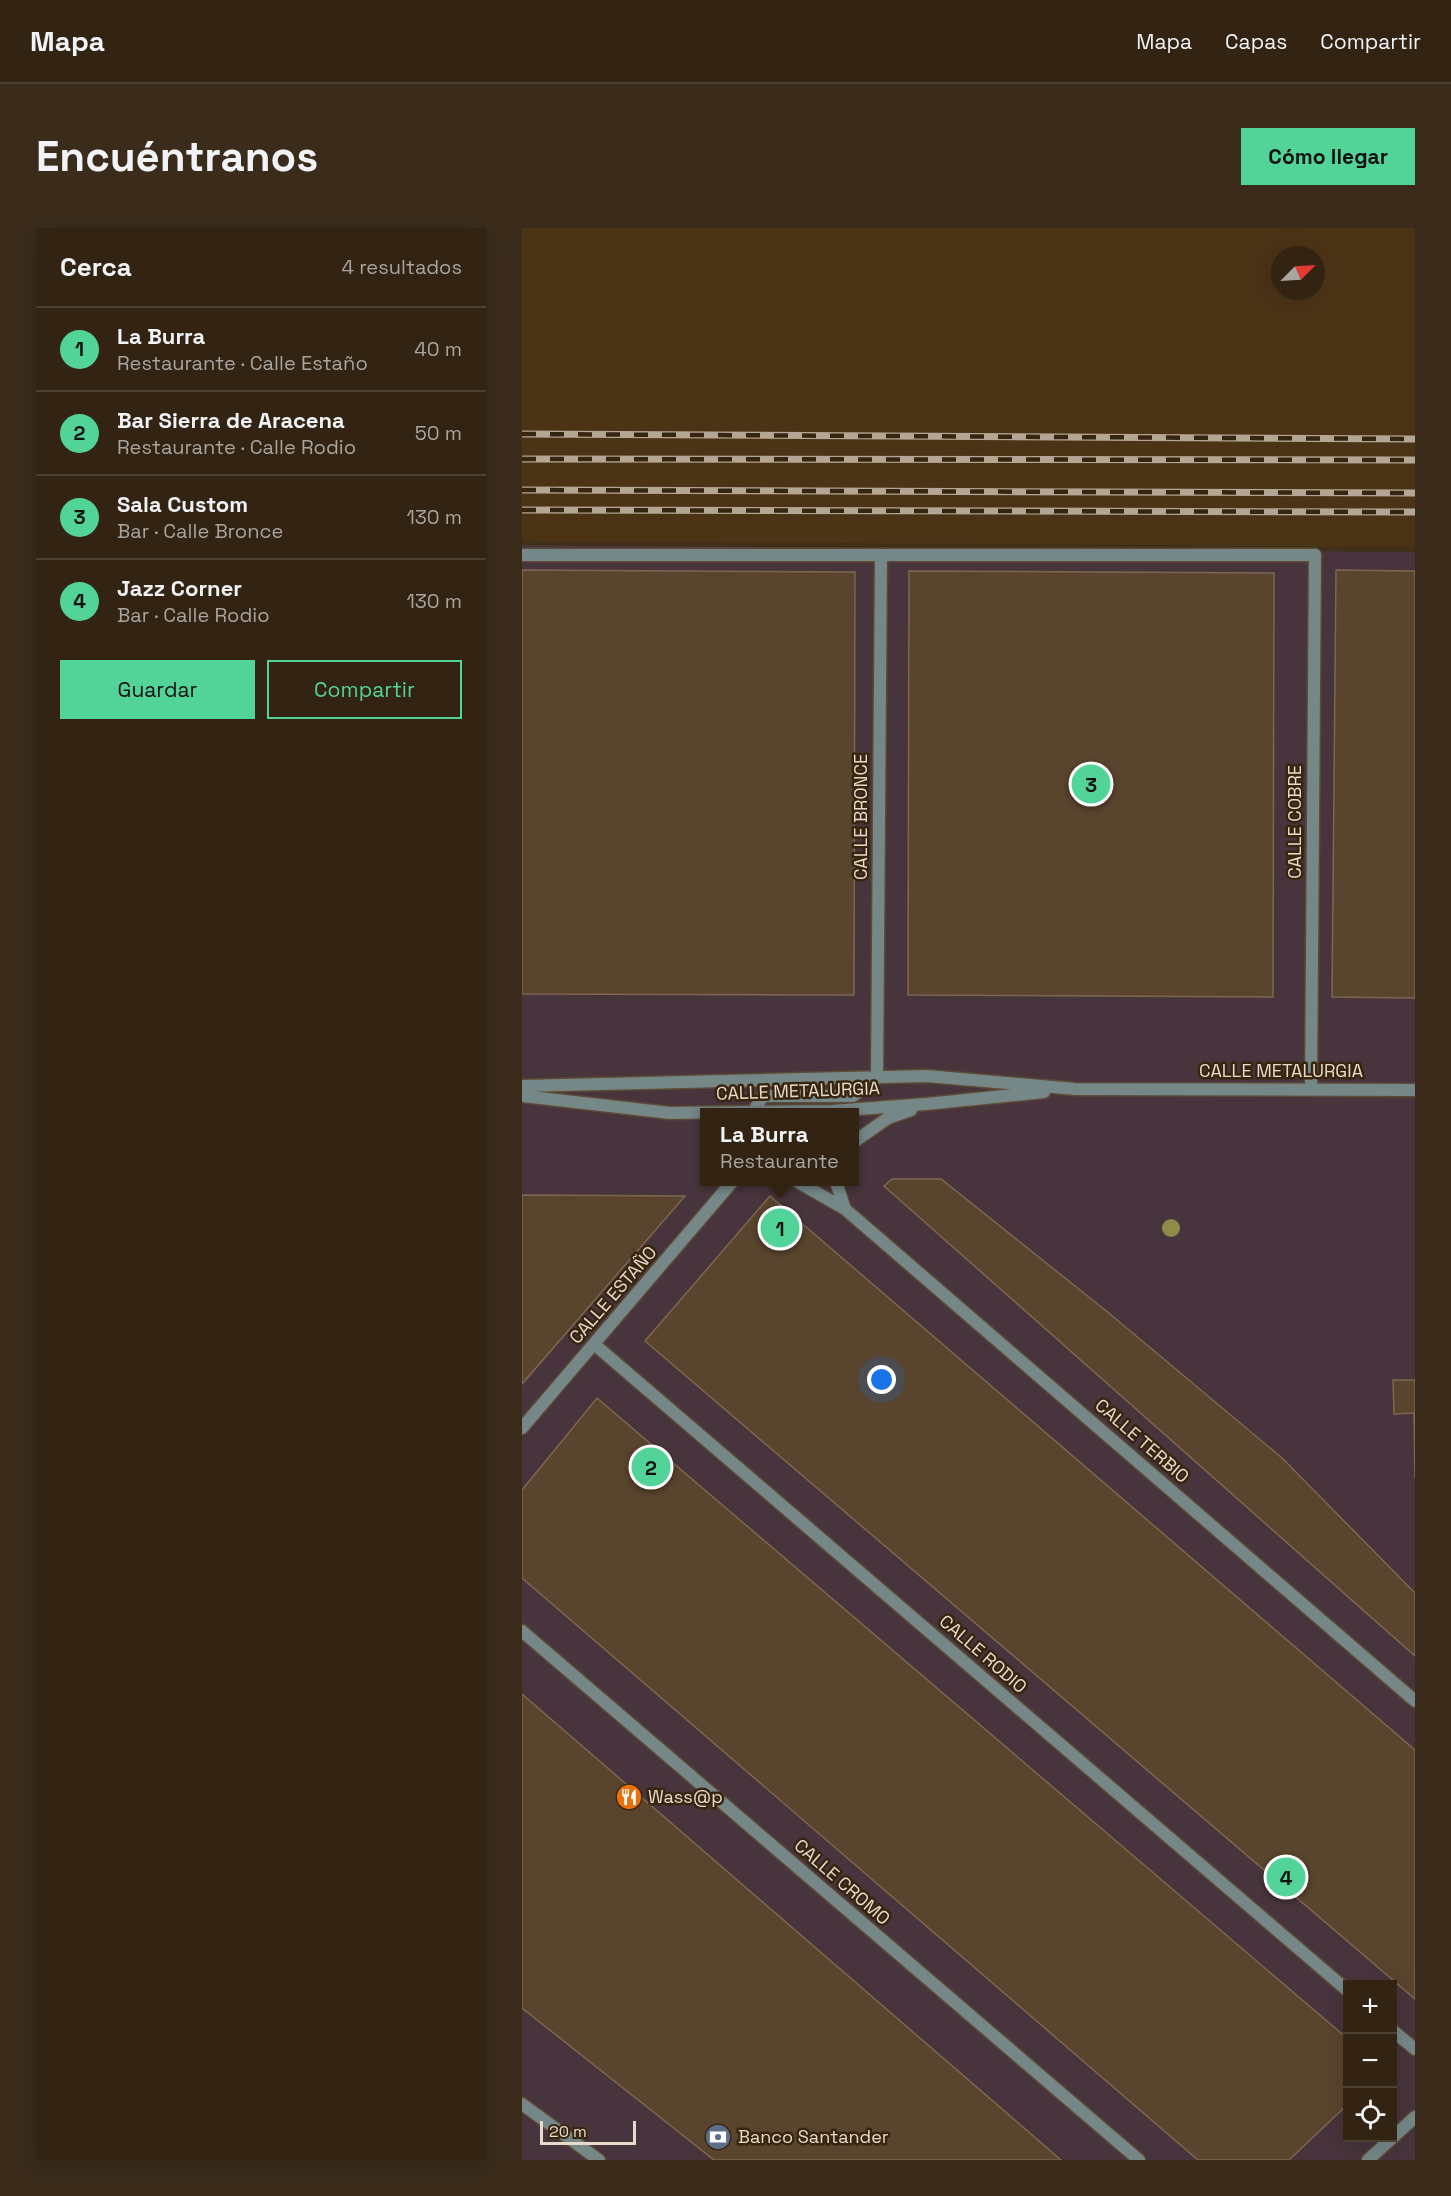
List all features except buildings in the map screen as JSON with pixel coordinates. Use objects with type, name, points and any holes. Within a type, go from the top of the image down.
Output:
[{"type":"street","points":[[522,555],[881,555]]},
{"type":"street","name":"CALLE COBRE","points":[[881,555],[1315,555],[1311,1089]]},
{"type":"street","name":"CALLE BRONCE","points":[[877,1078],[881,555]]},
{"type":"street","name":"CALLE METALURGIA","points":[[522,1086],[927,1076],[1075,1089],[1415,1090]]},
{"type":"street","points":[[756,1108],[763,1096],[853,1096],[877,1078]]},
{"type":"street","name":"CALLE METALURGIA","points":[[859,1109],[1075,1089]]},
{"type":"street","name":"CALLE METALURGIA","points":[[522,1096],[670,1113],[700,1112]]},
{"type":"street","points":[[859,1137],[888,1118],[926,1104]]},
{"type":"street","points":[[692,1112],[700,1119]]},
{"type":"street","name":"CALLE ESTAÑO","points":[[522,1428],[731,1186]]},
{"type":"street","name":"CALLE TERBIO","points":[[805,1186],[845,1209],[1415,1701]]},
{"type":"street","points":[[837,1186],[845,1209]]},
{"type":"street","name":"CALLE RODIO","points":[[594,1344],[1343,1988]]},
{"type":"street","name":"CALLE CROMO","points":[[522,1630],[1139,2160]]},
{"type":"street","points":[[1397,2034],[1415,2049]]},
{"type":"street","points":[[522,2104],[599,2160]]},
{"type":"street","points":[[1368,2160],[1415,2117]]},
{"type":"shaded area","points":[[522,228],[1415,228],[1415,547],[522,541]]},
{"type":"shaded area","points":[[522,545],[1415,552],[1415,2160],[522,2160]]},
{"type":"railway","points":[[522,434],[1415,439]]},
{"type":"railway","points":[[522,459],[1415,460]]},
{"type":"railway","points":[[522,490],[1415,493]]},
{"type":"railway","points":[[522,510],[1415,512]]},
{"type":"place","name":"Sala Custom","points":[[1091,784]]},
{"type":"place","name":"La Burra","points":[[780,1228]]},
{"type":"place","name":"Bar Sierra de Aracena","points":[[651,1467]]},
{"type":"place","name":"Wass@p","points":[[629,1797]]},
{"type":"place","name":"Jazz Corner","points":[[1286,1877]]},
{"type":"place","name":"Banco Santander","points":[[718,2137]]}]
